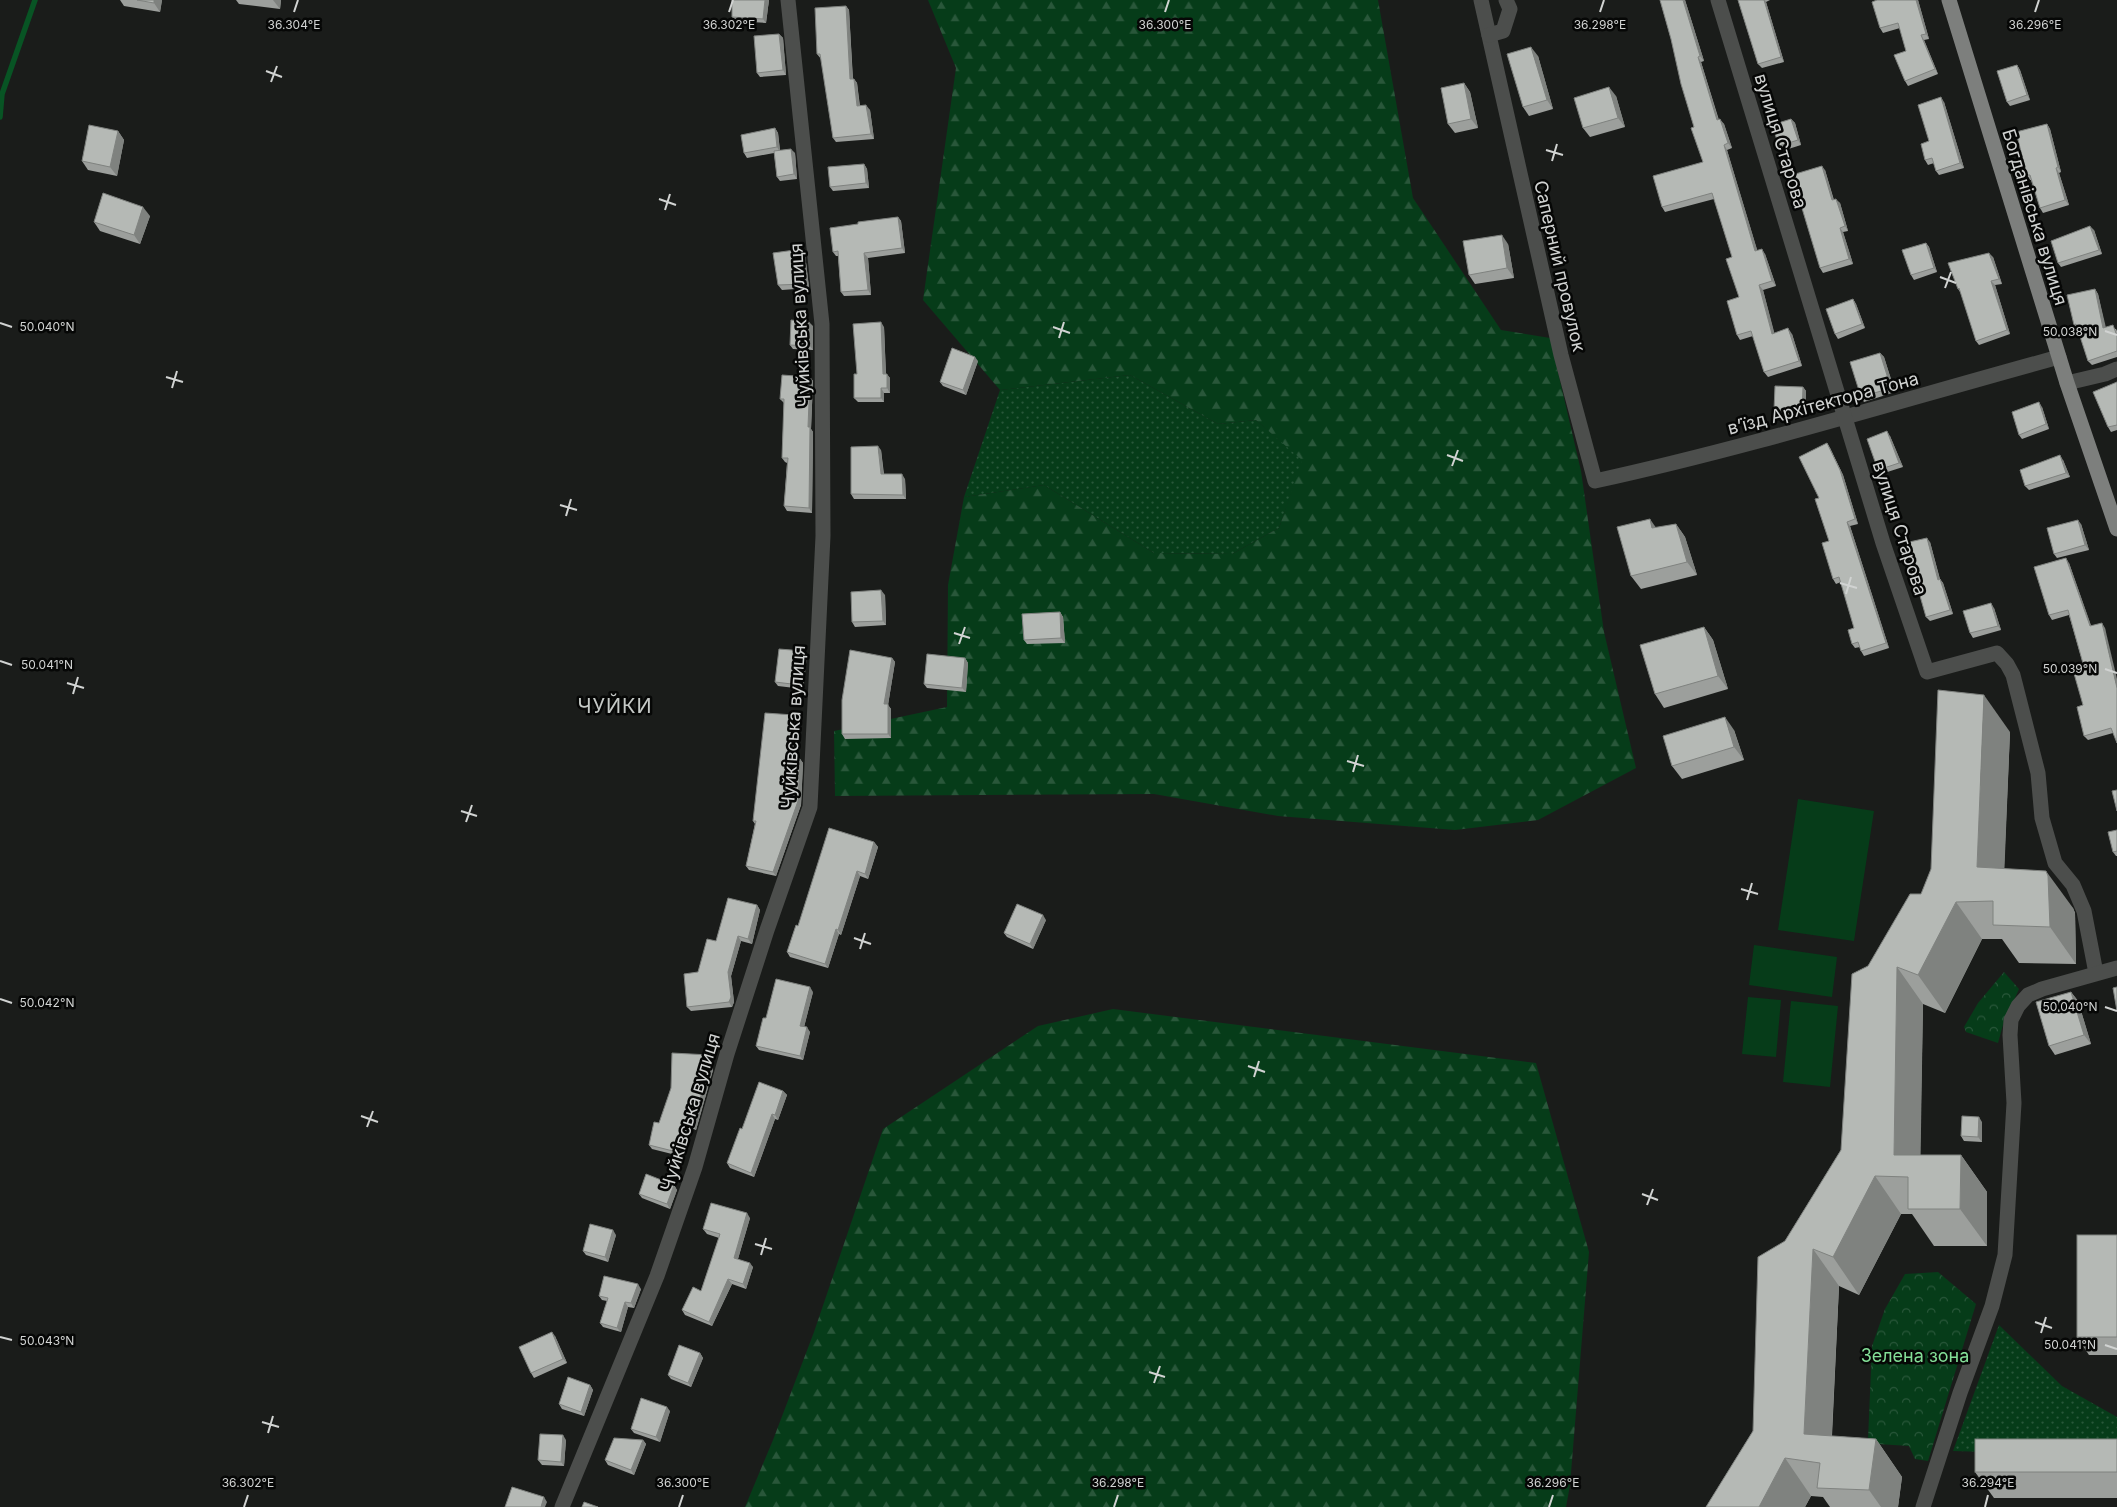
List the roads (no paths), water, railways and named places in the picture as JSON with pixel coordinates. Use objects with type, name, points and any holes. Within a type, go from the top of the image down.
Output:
[{"type":"main road","name":"Богданівська вулиця","points":[[1949,0],[2067,383],[2117,529]]},
{"type":"street","name":"Чуйківська вулиця","points":[[562,1507],[657,1276],[695,1167],[727,1054],[767,930],[810,807],[823,536],[822,324],[788,0]]},
{"type":"street","name":"Саперний провулок","points":[[1481,0],[1561,355],[1595,481]]},
{"type":"street","points":[[1489,35],[1503,31],[1510,9],[1506,0]]},
{"type":"street","name":"вулиця Старова","points":[[1718,0],[1884,543],[1927,672],[1997,653],[2007,664],[2013,675],[2038,773],[2042,818],[2055,862],[2073,885],[2084,911],[2096,973]]},
{"type":"street","name":"в’їзд Архітектора Тона","points":[[1595,481],[1845,417],[2059,357]]},
{"type":"street","points":[[2067,383],[2105,374],[2117,369]]},
{"type":"street","points":[[1923,1507],[1960,1393],[1992,1306],[2005,1255],[2014,1103],[2010,1035],[2011,1020],[2018,1006],[2028,995],[2042,989],[2117,968]]},
{"type":"waterway","points":[[0,117],[2,94],[35,0]]},
{"type":"district","name":"ЧУЙКИ","points":[[615,706]]},
{"type":"park label","name":"Зелена зона","points":[[1915,1355]]}]
